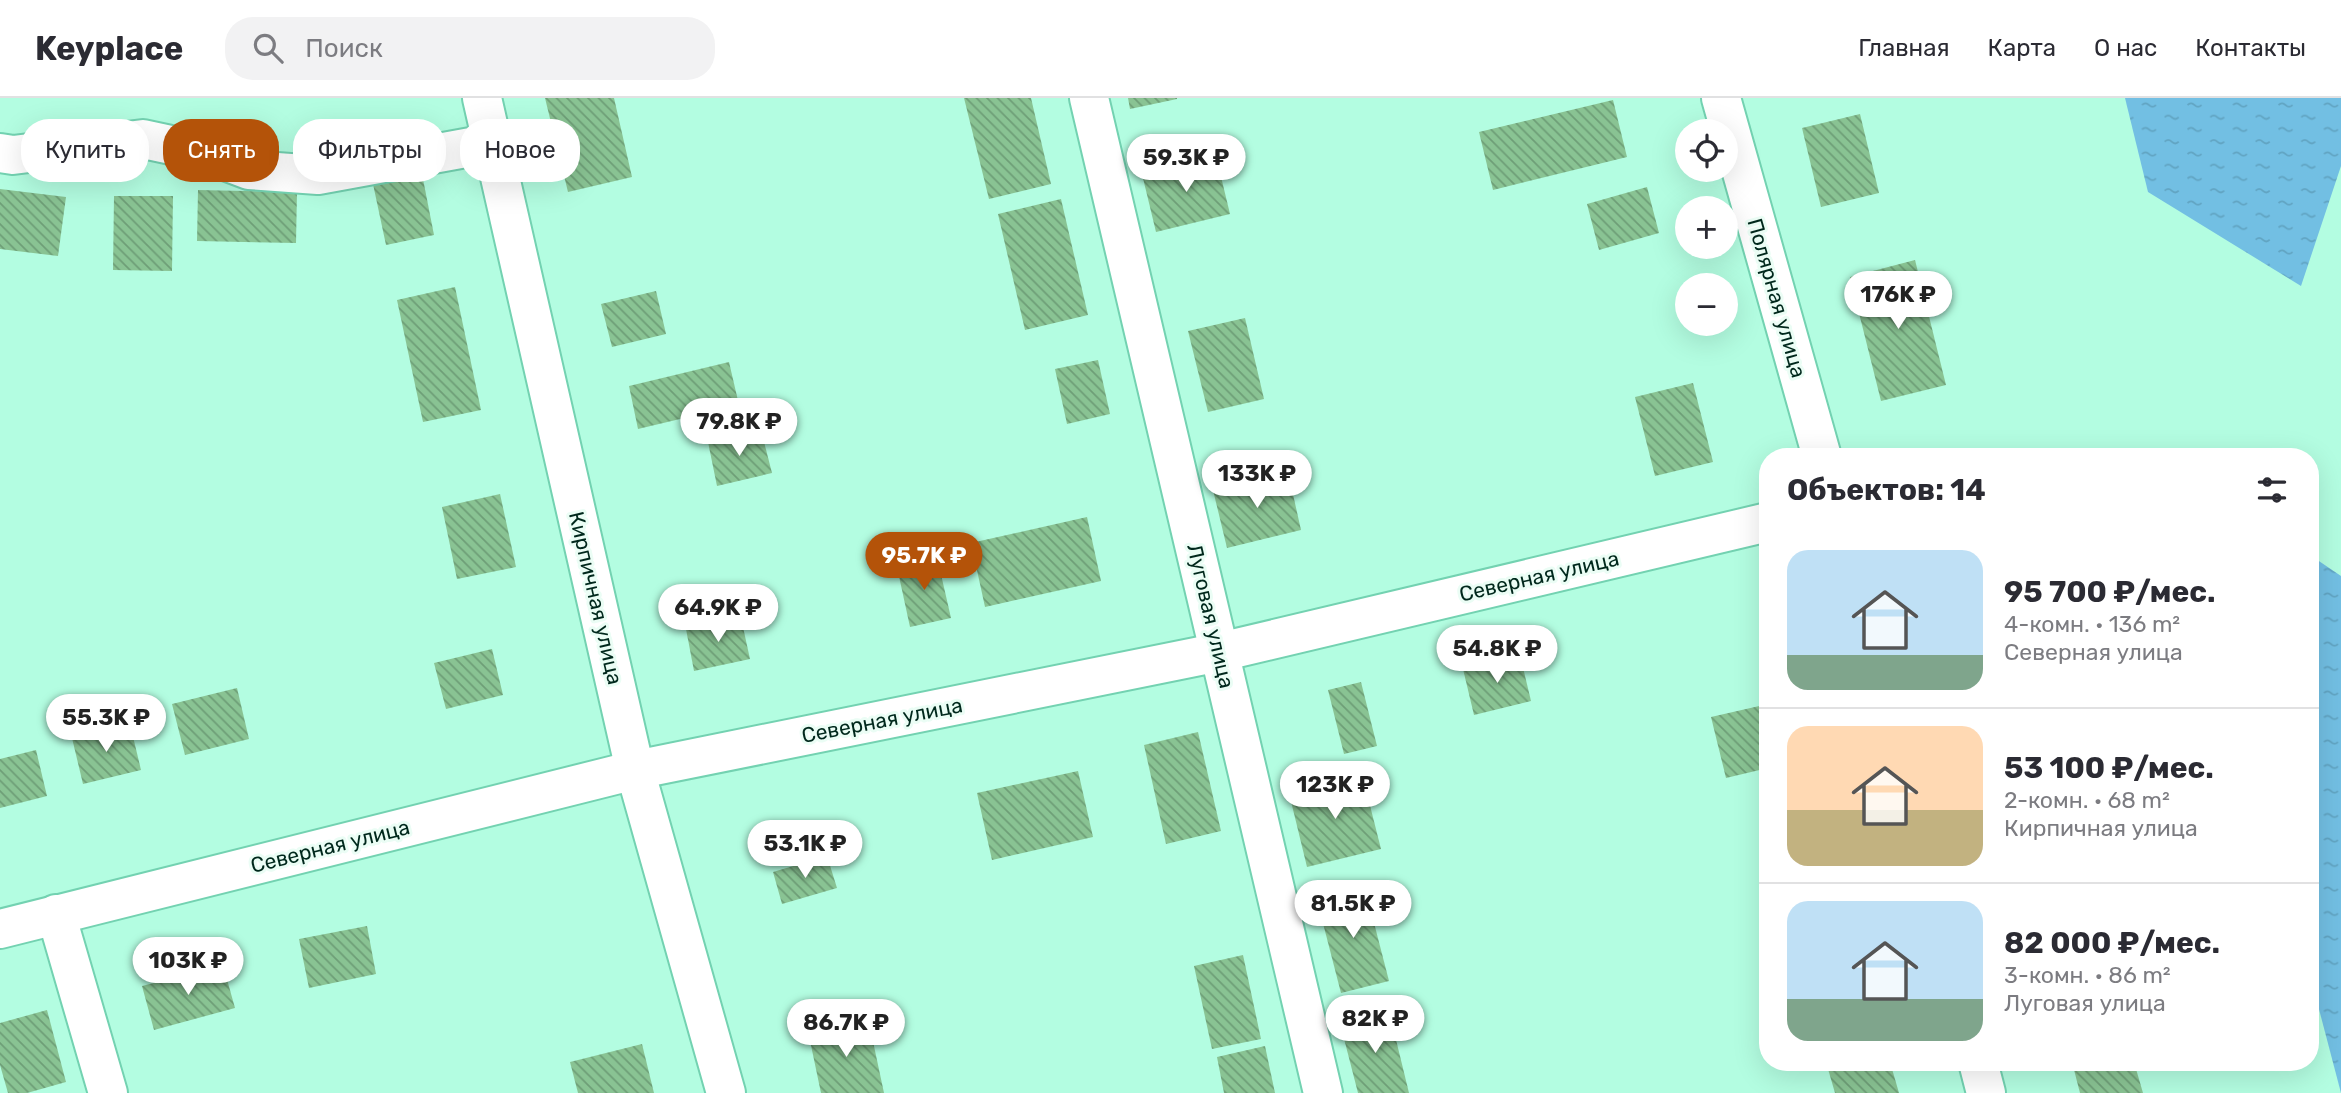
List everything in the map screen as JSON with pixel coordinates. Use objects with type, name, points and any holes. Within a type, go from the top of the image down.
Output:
[{"type":"street","name":"Кирпичная улица","points":[[482,98],[487,119]]},
{"type":"street","name":"Луговая улица","points":[[1089,98],[1323,1093]]},
{"type":"street","name":"Полярная улица","points":[[1721,98],[1819,448]]},
{"type":"street","points":[[0,153],[13,155],[143,139],[200,151],[249,170],[318,175],[460,149]]},
{"type":"street","name":"Кирпичная улица","points":[[502,182],[635,770],[726,1093]]},
{"type":"street","name":"Северная улица","points":[[0,929],[635,770],[1220,652],[1759,524]]},
{"type":"street","points":[[56,914],[108,1093]]},
{"type":"street","points":[[1980,1071],[1986,1093]]},
{"type":"water","points":[[2125,98],[2341,98],[2341,166],[2301,286],[2148,192]]},
{"type":"water","points":[[2319,561],[2341,576],[2341,1093],[2319,1009]]},
{"type":"building","points":[[545,98],[614,98],[632,177],[568,192],[566,182],[580,182],[580,119],[550,119]]},
{"type":"building","points":[[964,98],[1031,98],[1051,184],[989,199]]},
{"type":"building","points":[[1128,98],[1177,98],[1177,99],[1130,109]]},
{"type":"building","points":[[1613,100],[1627,157],[1493,190],[1479,132]]},
{"type":"building","points":[[1860,114],[1879,193],[1821,207],[1802,128]]},
{"type":"building","points":[[1216,156],[1230,214],[1156,232],[1142,174]]},
{"type":"building","points":[[424,182],[434,235],[386,245],[373,184]]},
{"type":"building","points":[[1647,187],[1659,233],[1599,250],[1587,204]]},
{"type":"building","points":[[0,189],[66,197],[58,256],[0,249]]},
{"type":"building","points":[[198,190],[297,192],[296,243],[197,241]]},
{"type":"building","points":[[114,196],[173,196],[172,271],[113,270]]},
{"type":"building","points":[[1061,199],[1088,315],[1025,330],[998,214]]},
{"type":"building","points":[[1915,260],[1946,385],[1881,401],[1850,277]]},
{"type":"building","points":[[455,287],[481,410],[423,422],[397,300]]},
{"type":"building","points":[[656,291],[666,334],[612,347],[601,304]]},
{"type":"building","points":[[1245,318],[1264,399],[1208,412],[1188,331]]},
{"type":"building","points":[[1098,360],[1110,414],[1067,424],[1055,369]]},
{"type":"building","points":[[729,362],[739,405],[638,429],[629,386]]},
{"type":"building","points":[[1693,383],[1713,462],[1655,476],[1635,397]]},
{"type":"building","points":[[761,430],[772,473],[717,486],[708,442]]},
{"type":"building","points":[[1288,472],[1301,530],[1227,548],[1213,490]]},
{"type":"building","points":[[500,494],[516,567],[457,579],[442,507]]},
{"type":"building","points":[[1087,517],[1101,581],[985,607],[971,543]]},
{"type":"building","points":[[937,557],[951,618],[910,627],[897,567]]},
{"type":"building","points":[[741,618],[750,659],[694,671],[686,629]]},
{"type":"building","points":[[492,649],[503,695],[446,709],[434,663]]},
{"type":"building","points":[[1520,655],[1531,701],[1474,715],[1463,669]]},
{"type":"building","points":[[1361,682],[1377,746],[1344,754],[1328,690]]},
{"type":"building","points":[[237,688],[249,739],[185,755],[172,704]]},
{"type":"building","points":[[1759,706],[1759,770],[1726,778],[1711,717]]},
{"type":"building","points":[[130,724],[141,770],[83,784],[72,738]]},
{"type":"building","points":[[1198,732],[1221,831],[1166,844],[1144,745]]},
{"type":"building","points":[[36,750],[47,796],[0,808],[0,759]]},
{"type":"building","points":[[1078,771],[1093,837],[992,860],[977,793]]},
{"type":"building","points":[[1362,774],[1381,849],[1307,867],[1289,793]]},
{"type":"building","points":[[827,856],[837,888],[782,904],[773,872]]},
{"type":"building","points":[[1365,888],[1389,981],[1341,993],[1317,900]]},
{"type":"building","points":[[367,926],[376,974],[309,988],[299,939]]},
{"type":"building","points":[[1243,955],[1261,1039],[1212,1049],[1194,966]]},
{"type":"building","points":[[223,965],[235,1008],[154,1030],[142,986]]},
{"type":"building","points":[[47,1010],[66,1082],[27,1093],[8,1093],[0,1065],[0,1023]]},
{"type":"building","points":[[1389,1011],[1409,1093],[1358,1093],[1340,1023]]},
{"type":"building","points":[[868,1018],[884,1093],[821,1093],[808,1031]]},
{"type":"building","points":[[642,1044],[654,1093],[578,1093],[570,1062]]},
{"type":"building","points":[[1265,1046],[1275,1093],[1224,1093],[1217,1057]]},
{"type":"building","points":[[1829,1071],[1893,1071],[1899,1093],[1835,1093]]},
{"type":"building","points":[[2074,1071],[2137,1071],[2143,1093],[2080,1093]]}]
